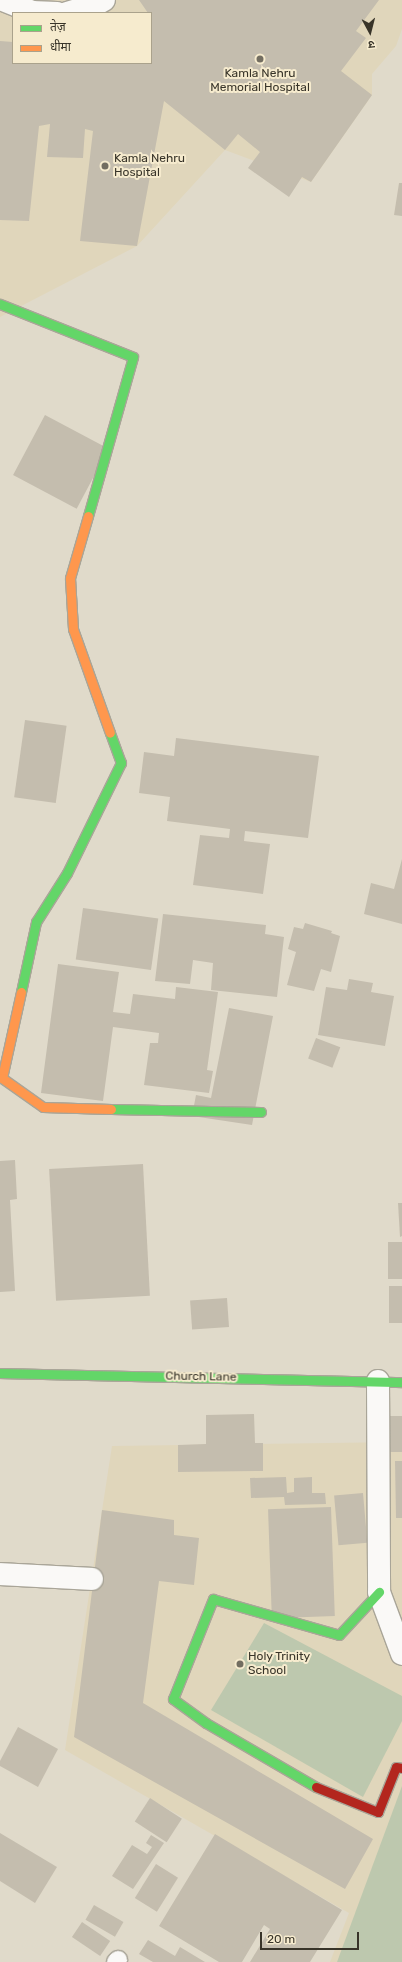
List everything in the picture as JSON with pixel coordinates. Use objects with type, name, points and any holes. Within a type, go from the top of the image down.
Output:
[{"type":"street","points":[[3,0],[32,12]]},
{"type":"street","points":[[69,12],[97,4],[104,0]]},
{"type":"street","points":[[0,304],[133,358],[70,578],[72,629],[121,763],[67,873],[36,922],[2,1078],[43,1107],[261,1112]]},
{"type":"street","name":"Church Lane","points":[[0,1373],[402,1382]]},
{"type":"street","points":[[378,1381],[379,1592],[402,1654]]},
{"type":"street","points":[[0,1574],[92,1579]]},
{"type":"street","points":[[379,1592],[339,1635],[213,1599],[173,1699],[206,1723],[318,1788],[378,1812],[396,1767],[402,1768]]},
{"type":"shaded area","name":"Kamla Nehru Hospital","points":[[0,0],[402,0],[402,29],[396,46],[372,74],[372,95],[311,182],[225,150],[137,246],[0,317]]},
{"type":"shaded area","name":"Holy Trinity School","points":[[402,1442],[402,1962],[330,1962],[349,1913],[65,1750],[112,1446]]},
{"type":"green space","points":[[264,1623],[402,1696],[402,1721],[363,1797],[211,1710]]},
{"type":"green space","points":[[402,1786],[402,1962],[337,1962]]},
{"type":"building","name":"Kamla Nehru Hospital","points":[[139,0],[379,0],[356,31],[366,38],[341,71],[372,95],[311,182],[302,177],[289,197],[248,168],[260,152],[238,134],[225,150],[164,101],[137,246],[80,241],[93,131],[85,129],[83,158],[47,157],[50,124],[39,126],[29,221],[0,220],[0,41],[12,42],[12,64],[152,64],[152,12],[147,12]]},
{"type":"building","points":[[399,183],[402,183],[402,216],[394,215]]},
{"type":"building","points":[[45,415],[109,449],[77,509],[13,475]]},
{"type":"building","points":[[25,720],[67,726],[56,803],[14,797]]},
{"type":"building","points":[[176,738],[319,756],[308,838],[245,831],[244,841],[270,844],[263,894],[193,885],[200,835],[229,838],[230,829],[167,821],[170,797],[139,793],[144,752],[174,756]]},
{"type":"building","points":[[402,859],[402,924],[364,914],[371,883],[394,889]]},
{"type":"building","points":[[83,908],[158,919],[151,970],[76,959]]},
{"type":"building","points":[[163,914],[266,925],[265,934],[284,937],[277,997],[211,990],[213,963],[193,960],[190,984],[155,981]]},
{"type":"building","points":[[305,923],[332,931],[331,933],[340,936],[331,972],[321,969],[314,991],[287,985],[296,952],[288,949],[294,927],[303,929]]},
{"type":"building","points":[[58,964],[119,972],[113,1012],[130,1014],[133,994],[175,999],[176,987],[218,992],[207,1070],[213,1071],[209,1093],[144,1085],[150,1043],[158,1043],[159,1033],[113,1027],[103,1101],[41,1093]]},
{"type":"building","points":[[349,979],[373,983],[371,992],[394,996],[385,1046],[318,1035],[326,987],[347,990]]},
{"type":"building","points":[[229,1008],[273,1016],[252,1125],[192,1116],[196,1095],[211,1098]]},
{"type":"building","points":[[316,1038],[340,1047],[332,1068],[308,1059]]},
{"type":"building","points":[[15,1160],[17,1199],[10,1200],[15,1291],[0,1292],[0,1161]]},
{"type":"building","points":[[143,1164],[150,1296],[56,1301],[49,1169]]},
{"type":"building","points":[[398,1203],[402,1203],[402,1236],[400,1237]]},
{"type":"building","points":[[388,1242],[402,1242],[402,1279],[388,1279]]},
{"type":"building","points":[[389,1286],[402,1286],[402,1323],[389,1323]]},
{"type":"building","points":[[227,1298],[229,1327],[192,1330],[190,1301]]},
{"type":"building","points":[[254,1414],[255,1443],[263,1443],[263,1471],[178,1472],[178,1445],[206,1444],[206,1415]]},
{"type":"building","points":[[389,1416],[402,1416],[402,1452],[389,1452]]},
{"type":"building","points":[[395,1461],[402,1461],[402,1518],[396,1518]]},
{"type":"building","points":[[286,1477],[287,1493],[294,1492],[294,1478],[312,1477],[312,1493],[325,1493],[326,1504],[285,1505],[284,1497],[251,1498],[250,1478]]},
{"type":"building","points":[[363,1493],[367,1543],[338,1545],[334,1496]]},
{"type":"building","points":[[331,1507],[335,1616],[272,1618],[268,1509]]},
{"type":"building","points":[[102,1510],[174,1520],[174,1535],[199,1538],[194,1585],[159,1581],[143,1703],[373,1839],[345,1889],[74,1737]]},
{"type":"building","points":[[18,1727],[58,1749],[38,1787],[0,1766],[0,1761]]},
{"type":"building","points":[[150,1798],[182,1819],[167,1842],[135,1821]]},
{"type":"building","points":[[0,1833],[57,1867],[35,1903],[0,1881]]},
{"type":"building","points":[[215,1834],[342,1910],[310,1962],[250,1962],[270,1929],[264,1925],[242,1962],[219,1962],[159,1926]]},
{"type":"building","points":[[151,1835],[164,1843],[133,1889],[112,1876],[132,1845],[147,1854],[152,1847],[146,1843]]},
{"type":"building","points":[[156,1864],[178,1878],[157,1912],[135,1898]]},
{"type":"building","points":[[94,1905],[123,1922],[115,1937],[86,1920]]},
{"type":"building","points":[[82,1922],[110,1941],[100,1956],[72,1937]]},
{"type":"building","points":[[148,1940],[175,1956],[180,1947],[205,1962],[153,1962],[139,1954]]},
{"type":"traffic: fast","points":[[0,304],[133,357],[88,516]]},
{"type":"traffic: fast","points":[[21,992],[36,922],[67,873],[121,763],[110,733]]},
{"type":"traffic: fast","points":[[111,1109],[261,1112]]},
{"type":"traffic: fast","points":[[0,1373],[402,1382]]},
{"type":"traffic: fast","points":[[316,1787],[206,1723],[173,1699],[213,1599],[339,1635],[379,1592]]},
{"type":"traffic: slow","points":[[88,516],[70,578],[73,629],[110,733]]},
{"type":"traffic: slow","points":[[21,992],[2,1078],[43,1107],[111,1109]]},
{"type":"traffic: jam","points":[[316,1787],[378,1812],[396,1767],[402,1768]]},
{"type":"place","name":"Kamla Nehru Memorial Hospital","points":[[260,59]]},
{"type":"place","name":"Kamla Nehru Hospital","points":[[105,166]]},
{"type":"place","name":"Holy Trinity School","points":[[240,1664]]}]
